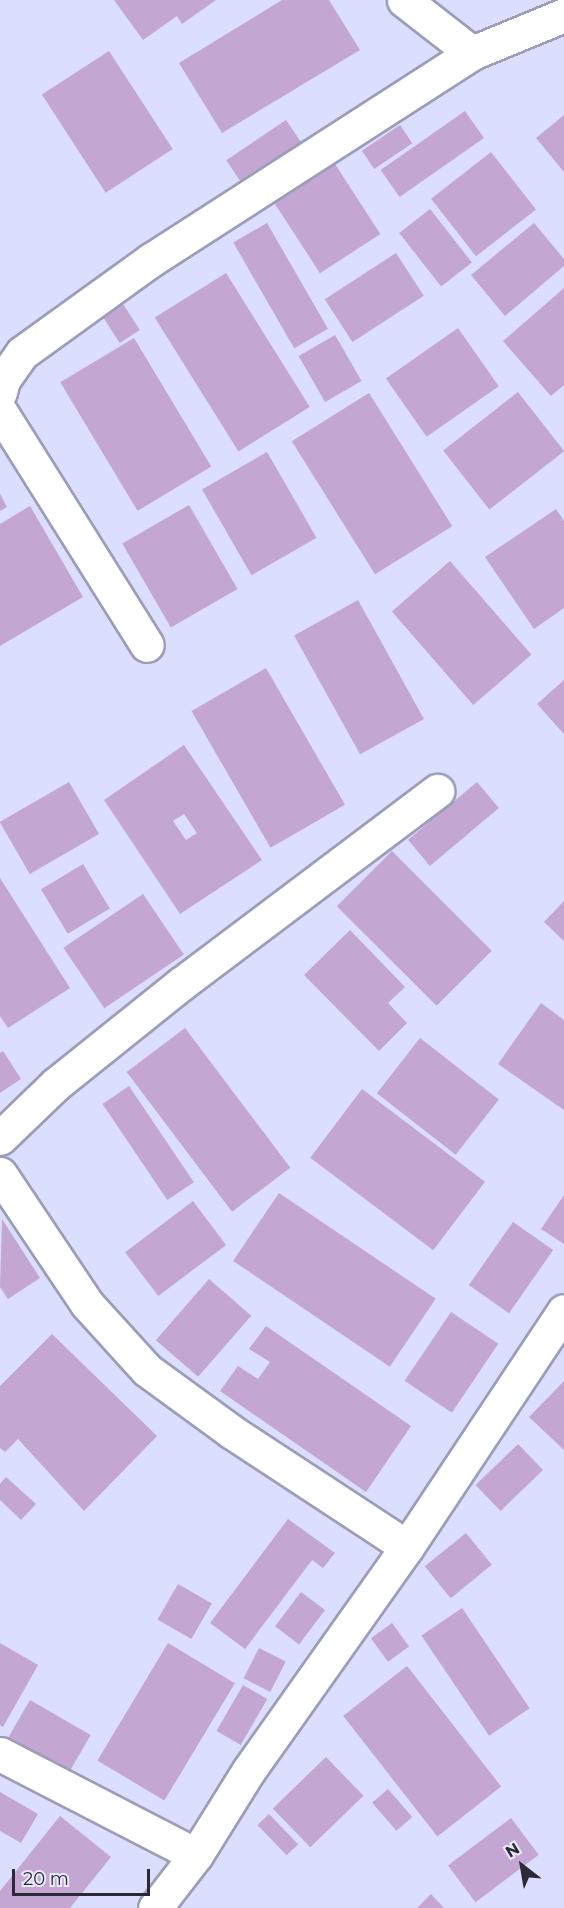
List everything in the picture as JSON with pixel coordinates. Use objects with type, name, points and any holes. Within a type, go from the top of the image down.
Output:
[{"type":"street","points":[[404,0],[472,53]]},
{"type":"street","points":[[0,392],[3,380],[22,353],[151,260],[472,53],[564,15]]},
{"type":"street","points":[[0,411],[147,645]]},
{"type":"street","points":[[0,1138],[56,1084],[181,984],[436,791]]},
{"type":"street","points":[[0,1174],[87,1304],[147,1370],[232,1432],[407,1547]]},
{"type":"street","points":[[154,1908],[196,1855],[249,1770],[407,1547],[564,1311]]},
{"type":"street","points":[[0,1754],[196,1855]]},
{"type":"building","points":[[114,0],[216,0],[182,24],[177,16],[143,40]]},
{"type":"building","points":[[282,0],[329,0],[360,50],[222,133],[179,63]]},
{"type":"building","points":[[109,51],[173,149],[106,193],[42,95]]},
{"type":"building","points":[[465,111],[484,138],[400,197],[381,170]]},
{"type":"building","points":[[564,115],[564,172],[536,138]]},
{"type":"building","points":[[286,120],[303,145],[243,185],[226,160]]},
{"type":"building","points":[[400,125],[412,143],[374,169],[362,151]]},
{"type":"building","points":[[491,152],[536,210],[476,256],[431,199]]},
{"type":"building","points":[[333,161],[380,234],[320,273],[273,200]]},
{"type":"building","points":[[430,209],[472,263],[441,287],[399,233]]},
{"type":"building","points":[[267,223],[328,329],[294,348],[233,242]]},
{"type":"building","points":[[534,223],[564,259],[564,266],[505,316],[471,275]]},
{"type":"building","points":[[396,253],[424,296],[352,342],[325,299]]},
{"type":"building","points":[[226,273],[310,407],[238,452],[155,318]]},
{"type":"building","points":[[564,288],[564,385],[551,396],[503,341]]},
{"type":"building","points":[[123,304],[140,330],[120,343],[103,317]]},
{"type":"building","points":[[458,328],[499,386],[427,437],[386,378]]},
{"type":"building","points":[[335,335],[362,381],[325,402],[299,356]]},
{"type":"building","points":[[134,338],[211,467],[138,511],[60,382]]},
{"type":"building","points":[[518,392],[564,451],[489,510],[443,450]]},
{"type":"building","points":[[369,393],[452,526],[375,574],[292,441]]},
{"type":"building","points":[[267,452],[316,538],[252,575],[202,490]]},
{"type":"building","points":[[0,494],[7,507],[0,511]]},
{"type":"building","points":[[189,505],[238,589],[171,628],[122,544]]},
{"type":"building","points":[[30,506],[83,597],[0,646],[0,524]]},
{"type":"building","points":[[556,509],[564,521],[564,608],[534,629],[485,557]]},
{"type":"building","points":[[450,561],[531,655],[473,705],[392,612]]},
{"type":"building","points":[[358,600],[424,719],[360,754],[294,635]]},
{"type":"building","points":[[266,668],[345,805],[271,848],[192,711]]},
{"type":"building","points":[[564,680],[564,734],[537,704]]},
{"type":"building","points":[[184,745],[262,860],[180,914],[104,800]],"holes":[[[184,814],[197,833],[186,840],[173,821]]]},
{"type":"building","points":[[69,782],[99,834],[30,874],[0,822]]},
{"type":"building","points":[[477,782],[499,808],[430,866],[408,840]]},
{"type":"building","points":[[392,851],[492,951],[437,1006],[337,906]]},
{"type":"building","points":[[83,864],[110,909],[68,934],[41,889]]},
{"type":"building","points":[[0,878],[70,988],[8,1028],[0,1016]]},
{"type":"building","points":[[143,894],[184,955],[104,1008],[63,948]]},
{"type":"building","points":[[564,901],[564,941],[544,922]]},
{"type":"building","points":[[350,930],[405,987],[388,1003],[407,1023],[379,1051],[304,975]]},
{"type":"building","points":[[541,1003],[564,1020],[564,1110],[498,1064]]},
{"type":"building","points":[[185,1028],[290,1168],[232,1212],[127,1072]]},
{"type":"building","points":[[420,1038],[499,1100],[456,1155],[377,1093]]},
{"type":"building","points":[[3,1051],[21,1079],[0,1093],[0,1053]]},
{"type":"building","points":[[129,1086],[194,1182],[167,1200],[102,1104]]},
{"type":"building","points":[[362,1089],[485,1182],[433,1250],[310,1158]]},
{"type":"building","points":[[279,1193],[436,1299],[390,1367],[233,1261]]},
{"type":"building","points":[[564,1195],[564,1244],[541,1229]]},
{"type":"building","points":[[193,1201],[226,1245],[158,1296],[125,1252]]},
{"type":"building","points":[[2,1219],[40,1278],[8,1299],[0,1287]]},
{"type":"building","points":[[513,1222],[553,1250],[509,1313],[469,1285]]},
{"type":"building","points":[[209,1279],[251,1316],[198,1377],[156,1340]]},
{"type":"building","points":[[451,1312],[498,1344],[452,1413],[405,1381]]},
{"type":"building","points":[[266,1326],[411,1426],[366,1492],[220,1391],[238,1366],[258,1379],[270,1362],[249,1349]]},
{"type":"building","points":[[52,1334],[157,1436],[84,1511],[18,1439],[5,1452],[0,1448],[0,1386]]},
{"type":"building","points":[[564,1381],[564,1450],[529,1417]]},
{"type":"building","points":[[518,1444],[543,1470],[501,1511],[476,1485]]},
{"type":"building","points":[[6,1477],[36,1504],[21,1520],[0,1500],[0,1484]]},
{"type":"building","points":[[288,1519],[335,1553],[323,1568],[312,1560],[245,1649],[210,1623]]},
{"type":"building","points":[[466,1533],[492,1565],[451,1598],[425,1566]]},
{"type":"building","points":[[178,1584],[212,1604],[191,1639],[158,1620]]},
{"type":"building","points":[[301,1592],[325,1610],[299,1644],[275,1626]]},
{"type":"building","points":[[462,1608],[530,1708],[489,1736],[421,1635]]},
{"type":"building","points":[[392,1623],[409,1646],[388,1662],[371,1638]]},
{"type":"building","points":[[0,1643],[38,1665],[3,1727],[0,1725]]},
{"type":"building","points":[[168,1643],[235,1683],[164,1801],[97,1760]]},
{"type":"building","points":[[259,1648],[286,1662],[270,1692],[244,1678]]},
{"type":"building","points":[[407,1666],[501,1787],[437,1836],[343,1716]]},
{"type":"building","points":[[243,1685],[267,1699],[241,1745],[216,1731]]},
{"type":"building","points":[[30,1700],[91,1735],[69,1773],[8,1738]]},
{"type":"building","points":[[326,1757],[364,1796],[310,1847],[273,1808]]},
{"type":"building","points":[[388,1789],[412,1817],[396,1831],[372,1803]]},
{"type":"building","points":[[0,1792],[38,1814],[21,1843],[0,1831]]},
{"type":"building","points":[[269,1814],[298,1844],[287,1855],[257,1825]]},
{"type":"building","points":[[60,1816],[111,1857],[70,1908],[0,1908],[0,1891]]},
{"type":"building","points":[[511,1818],[539,1855],[476,1902],[448,1866]]},
{"type":"building","points":[[431,1894],[444,1908],[417,1908]]}]
